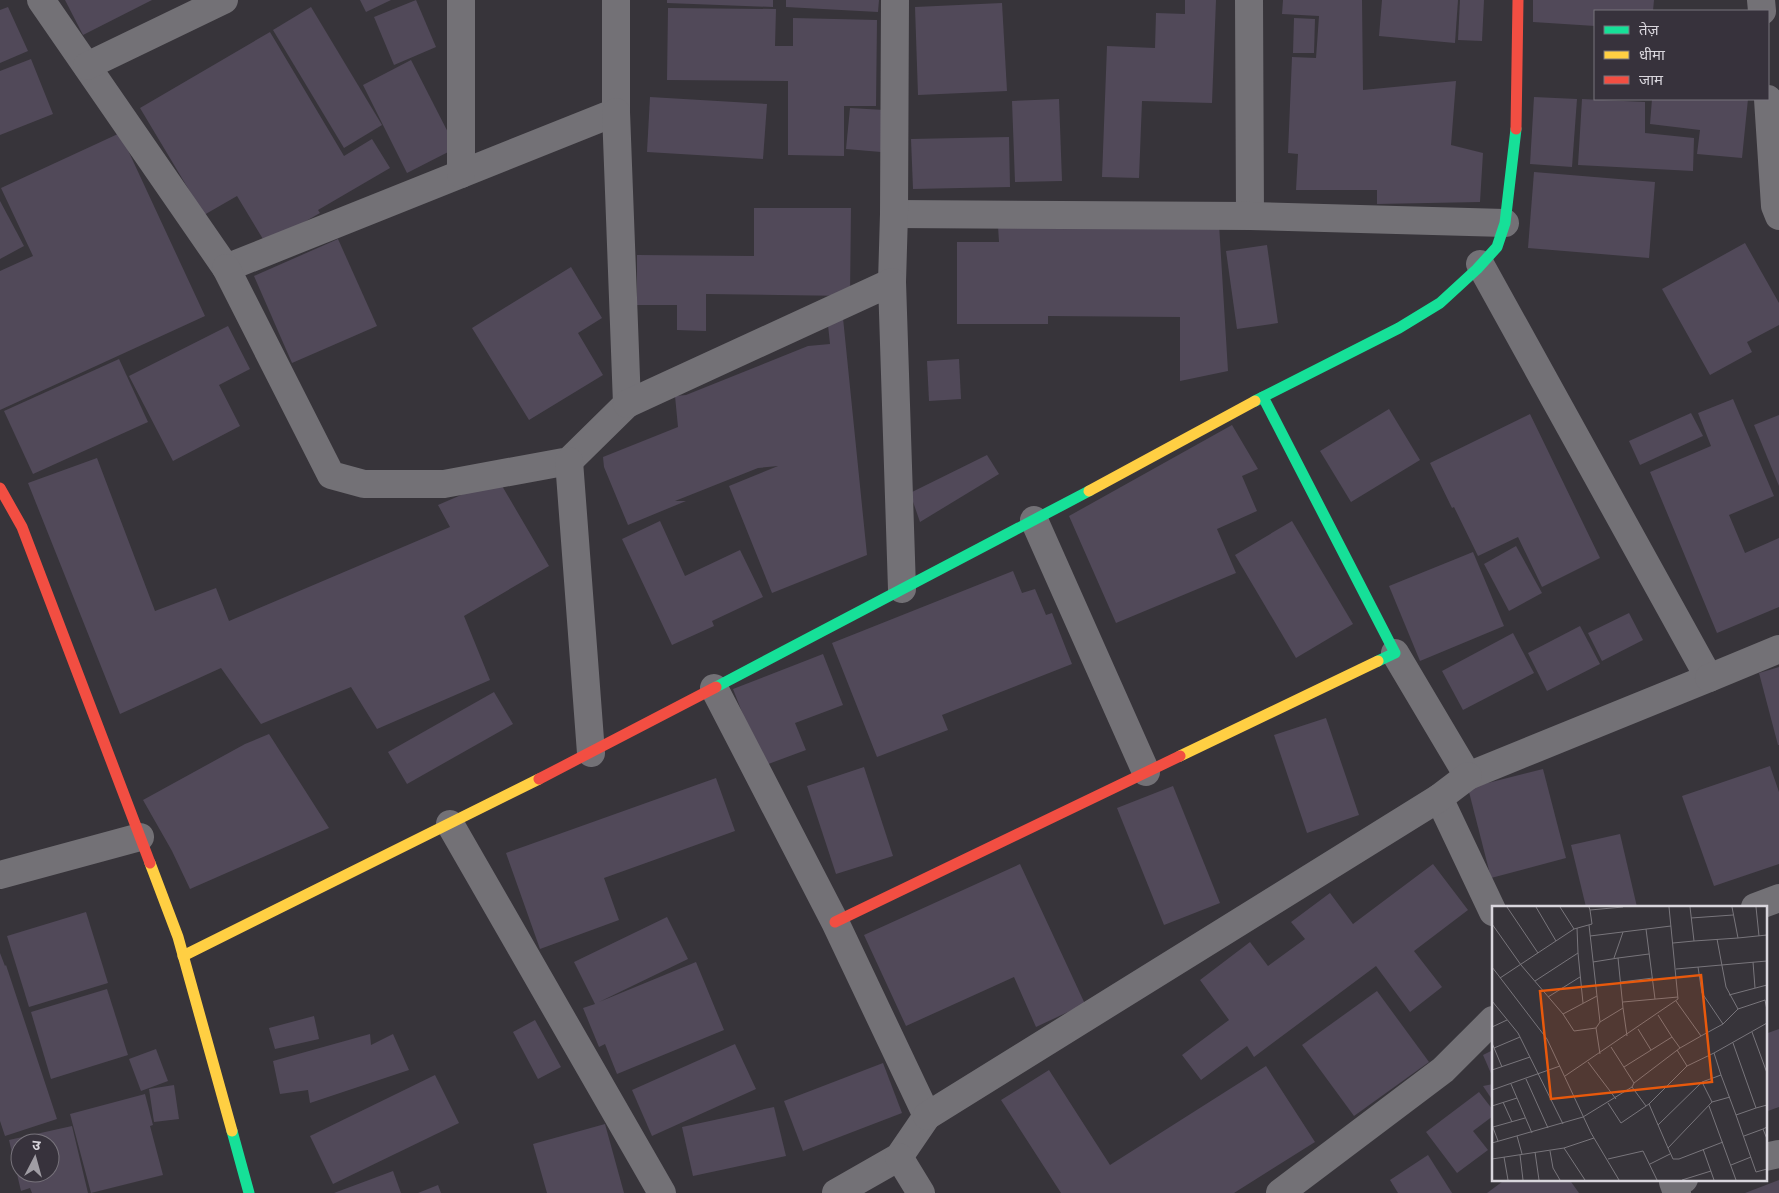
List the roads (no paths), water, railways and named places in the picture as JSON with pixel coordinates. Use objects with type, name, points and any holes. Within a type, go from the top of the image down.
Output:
[{"type":"street","points":[[41,0],[226,268],[331,475],[364,484],[444,484],[569,461],[628,404],[892,282]]},
{"type":"street","points":[[87,66],[224,0]]},
{"type":"street","points":[[461,0],[461,174]]},
{"type":"street","points":[[616,0],[616,112],[628,404]]},
{"type":"street","points":[[895,0],[892,282],[902,589]]},
{"type":"street","points":[[1249,0],[1250,216]]},
{"type":"street","points":[[183,956],[591,753],[1263,397],[1400,328],[1440,303],[1498,247],[1506,222],[1516,126],[1518,0]]},
{"type":"street","points":[[1768,100],[1775,206],[1779,216]]},
{"type":"street","points":[[226,268],[616,112]]},
{"type":"street","points":[[894,214],[1250,216],[1506,222]]},
{"type":"street","points":[[1480,264],[1710,678]]},
{"type":"street","points":[[1263,397],[1395,653],[1468,776]]},
{"type":"street","points":[[569,461],[591,753]]},
{"type":"street","points":[[0,488],[22,527],[178,937],[249,1193]]},
{"type":"street","points":[[1034,520],[1146,772]]},
{"type":"street","points":[[836,1193],[899,1157],[927,1116],[1439,798],[1468,776],[1779,649]]},
{"type":"street","points":[[835,922],[1395,653]]},
{"type":"street","points":[[714,688],[835,922],[927,1116]]},
{"type":"street","points":[[1439,798],[1492,910]]},
{"type":"street","points":[[450,824],[662,1193]]},
{"type":"street","points":[[0,875],[140,837]]},
{"type":"street","points":[[1758,906],[1779,898]]},
{"type":"street","points":[[1280,1193],[1443,1070],[1492,1021]]},
{"type":"street","points":[[1766,1157],[1779,1154]]},
{"type":"street","points":[[899,1157],[921,1193]]}]
